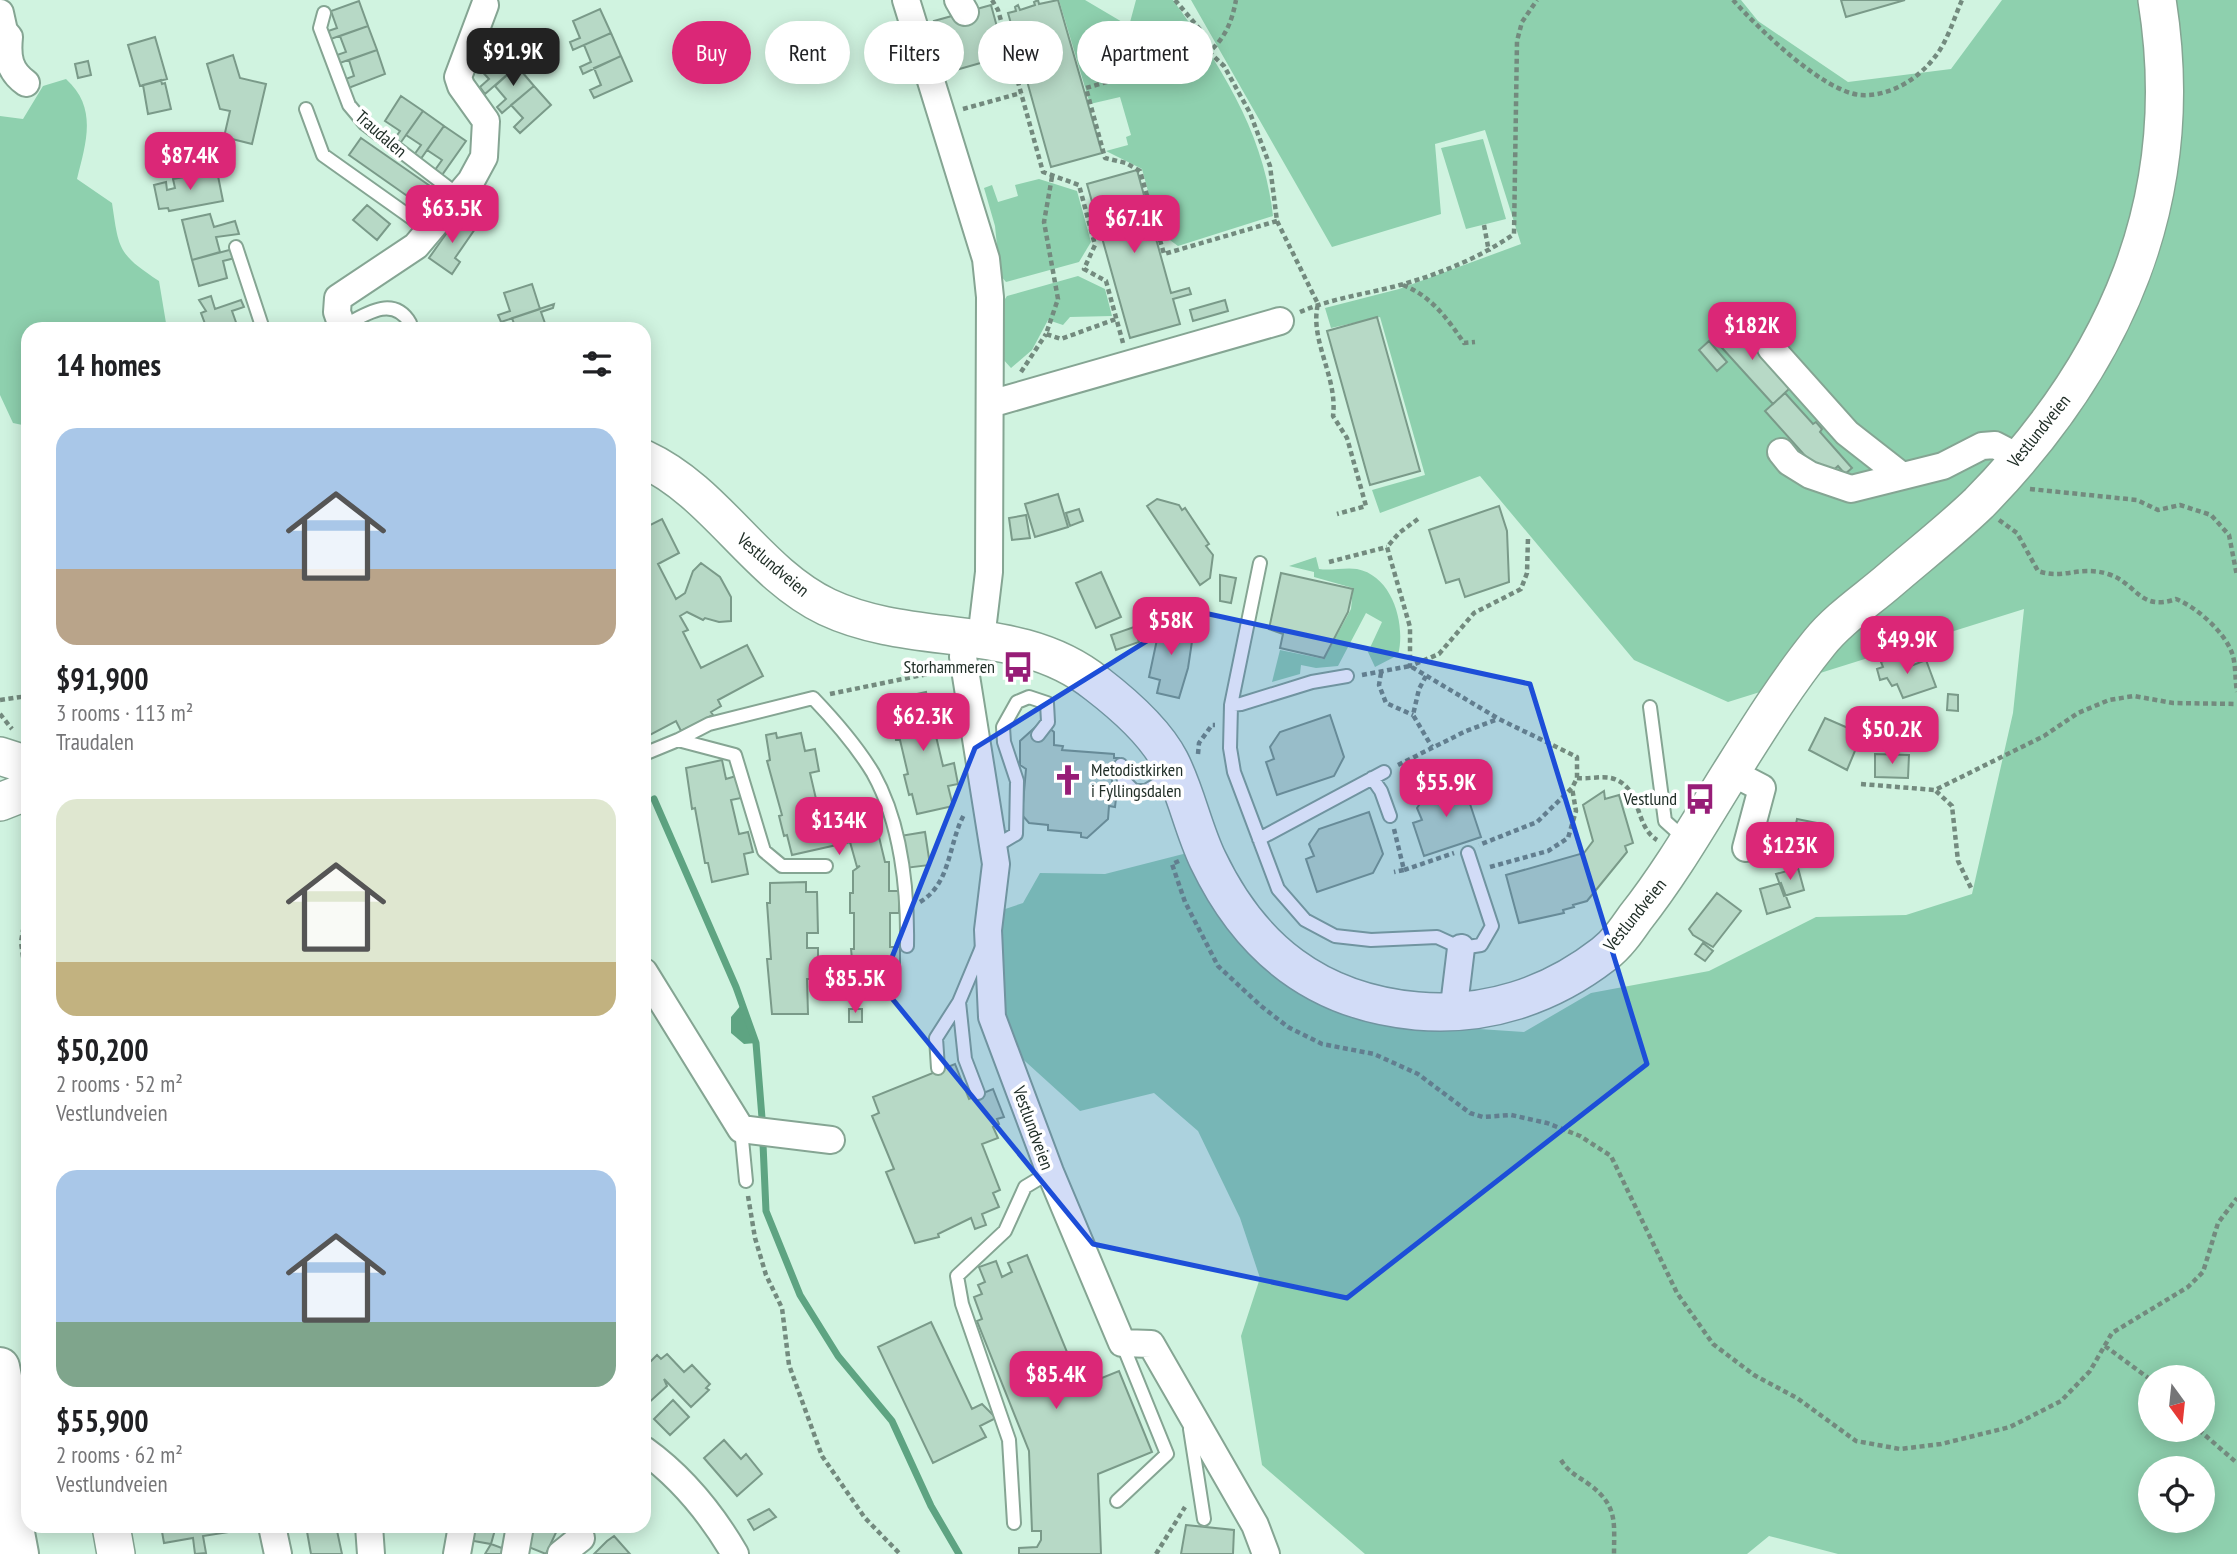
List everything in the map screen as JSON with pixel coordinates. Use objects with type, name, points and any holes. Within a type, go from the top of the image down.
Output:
[{"type":"main road","name":"Vestlundveien","points":[[651,463],[682,483],[794,586],[827,607],[878,624],[970,648],[1041,651],[1094,681],[1139,722],[1169,759],[1186,771],[1204,851],[1236,906],[1269,948],[1317,985],[1379,1008],[1453,1014],[1495,1007],[1535,995],[1578,974],[1613,948],[1662,884],[1731,772],[1822,639],[1985,496],[2020,458],[2087,370],[2137,264],[2151,219],[2163,153],[2165,103],[2157,0]]},
{"type":"main road","points":[[0,756],[21,763]]},
{"type":"main road","points":[[0,802],[21,794]]},
{"type":"main road","points":[[0,1367],[21,1475]]},
{"type":"main road","points":[[0,1455],[19,1554]]},
{"type":"main road","points":[[32,1533],[37,1554]]},
{"type":"main road","points":[[112,1533],[116,1554]]},
{"type":"street","points":[[906,0],[986,260],[990,297],[989,572],[970,648]]},
{"type":"street","points":[[340,322],[337,312],[338,298],[416,246],[484,158],[486,121],[461,86],[458,77],[485,5]]},
{"type":"street","points":[[0,13],[4,31],[9,37],[7,54],[15,75],[26,83]]},
{"type":"street","points":[[990,404],[1280,321]]},
{"type":"street","points":[[1771,348],[1847,433],[1902,476]]},
{"type":"street","points":[[1781,453],[1789,462],[1810,475],[1837,487],[1862,488],[1942,466],[1982,446],[1995,445],[2020,458]]},
{"type":"street","name":"Vestlundveien","points":[[970,648],[982,782],[996,864],[988,930],[992,1017],[1049,1172],[1122,1343]]},
{"type":"street","points":[[1731,772],[1762,788],[1746,848]]},
{"type":"street","points":[[1453,1014],[1461,948]]},
{"type":"street","points":[[651,983],[741,1129],[831,1140]]},
{"type":"street","points":[[1122,1343],[1151,1344],[1255,1525],[1266,1554]]},
{"type":"street","points":[[651,1456],[685,1484],[715,1521],[735,1554]]},
{"type":"street","points":[[274,1533],[278,1554]]},
{"type":"street","points":[[370,1533],[371,1554]]},
{"type":"street","points":[[457,1554],[461,1533]]},
{"type":"street","points":[[515,1554],[519,1533]]},
{"type":"lane","name":"Traudalen","points":[[324,13],[320,28],[349,105],[373,131],[458,195]]},
{"type":"lane","points":[[306,109],[323,155],[430,231]]},
{"type":"lane","points":[[236,247],[261,322]]},
{"type":"lane","points":[[352,322],[375,308],[393,308],[409,322]]},
{"type":"lane","points":[[1259,563],[1231,705],[1230,748],[1234,772],[1278,889],[1305,920],[1335,936],[1371,940],[1437,937],[1461,948],[1481,946],[1492,926],[1470,850]]},
{"type":"lane","points":[[1231,705],[1312,682],[1347,676]]},
{"type":"lane","points":[[651,751],[709,724],[813,698],[843,730],[873,774],[895,833],[908,910],[907,946]]},
{"type":"lane","points":[[992,842],[1004,841],[1016,834],[1017,781],[1004,742],[1003,727],[1017,702],[1029,698],[1047,703],[1048,722],[1038,735]]},
{"type":"lane","points":[[1650,706],[1665,821],[1685,848]]},
{"type":"lane","points":[[678,740],[735,755],[764,851],[782,866],[826,866]]},
{"type":"lane","points":[[1121,765],[1124,782],[1134,791],[1146,791],[1186,771]]},
{"type":"lane","points":[[1259,839],[1384,772]]},
{"type":"lane","points":[[1372,778],[1381,791],[1390,816]]},
{"type":"lane","points":[[939,1068],[936,1038],[959,1002],[988,930]]},
{"type":"lane","points":[[959,1002],[965,1059],[978,1093]]},
{"type":"lane","points":[[741,1129],[746,1181]]},
{"type":"lane","points":[[1014,1523],[1009,1440],[962,1304],[957,1276],[1004,1231],[1025,1187],[1049,1172]]},
{"type":"lane","points":[[1117,1501],[1167,1454],[1122,1343]]},
{"type":"lane","points":[[1187,1407],[1204,1518]]},
{"type":"path","points":[[992,0],[998,10],[1043,172],[1079,185],[1095,245],[1084,269],[1106,281],[1130,364]]},
{"type":"path","points":[[1175,0],[1193,21]]},
{"type":"path","points":[[1213,48],[1221,41],[1233,18],[1236,0]]},
{"type":"path","points":[[1280,321],[1318,304],[1402,285],[1489,252],[1514,233],[1517,41],[1522,22],[1537,0]]},
{"type":"path","points":[[1733,0],[1766,36],[1825,79],[1857,95],[1878,95],[1902,87],[1935,57],[1962,0]]},
{"type":"path","points":[[1213,56],[1224,66],[1250,113],[1270,166],[1277,221],[1318,304],[1315,318],[1335,396],[1333,416],[1347,438],[1366,506],[1336,514]]},
{"type":"path","points":[[1100,84],[1086,88],[1105,158],[1126,163],[1140,171],[1164,254],[1277,221]]},
{"type":"path","points":[[942,115],[1021,93]]},
{"type":"path","points":[[1052,177],[1044,222],[1058,299],[1046,334],[1061,339],[1116,319]]},
{"type":"path","points":[[1484,225],[1489,252]]},
{"type":"path","points":[[1402,285],[1420,292],[1445,316],[1464,343],[1475,342]]},
{"type":"path","points":[[1985,496],[2137,500],[2158,510],[2180,505],[2211,515],[2229,536],[2237,576]]},
{"type":"path","points":[[1985,496],[2017,533],[2038,571],[2054,577],[2085,569],[2112,575],[2144,600],[2163,603],[2176,599],[2194,606],[2221,635],[2231,652],[2237,692]]},
{"type":"path","points":[[1329,562],[1387,547],[1398,533],[1418,519]]},
{"type":"path","points":[[1347,676],[1381,673],[1439,654],[1474,613],[1521,589],[1527,572],[1528,537]]},
{"type":"path","points":[[1387,547],[1409,627],[1409,666]]},
{"type":"path","points":[[813,698],[926,672],[970,648]]},
{"type":"path","points":[[1394,872],[1470,850],[1537,822],[1572,788],[1577,778],[1577,757],[1499,719],[1409,666]]},
{"type":"path","points":[[1381,673],[1379,685],[1386,703],[1413,715],[1432,747]]},
{"type":"path","points":[[1413,715],[1419,689],[1426,676]]},
{"type":"path","points":[[1860,784],[1935,790],[2045,736],[2078,713],[2109,700],[2134,696],[2173,703],[2237,704]]},
{"type":"path","points":[[0,700],[21,697]]},
{"type":"path","points":[[1384,772],[1432,747],[1499,719]]},
{"type":"path","points":[[1186,771],[1199,743],[1212,725]]},
{"type":"path","points":[[1577,778],[1612,779],[1627,786],[1651,836],[1685,848]]},
{"type":"path","points":[[908,910],[931,896],[945,875],[956,828],[982,782]]},
{"type":"path","points":[[1492,876],[1489,865],[1548,851],[1568,838],[1576,811],[1572,788]]},
{"type":"path","points":[[1935,790],[1952,806],[1958,861],[1972,890]]},
{"type":"path","points":[[1390,816],[1404,870]]},
{"type":"path","points":[[1204,851],[1172,864],[1185,902],[1219,965],[1261,1006],[1288,1027],[1322,1044],[1374,1054],[1418,1074],[1470,1114],[1483,1117],[1511,1115],[1547,1124],[1580,1136],[1611,1156],[1677,1293],[1713,1344],[1754,1374],[1797,1398],[1856,1441],[1900,1449],[1941,1444],[2010,1427],[2061,1401],[2090,1371],[2112,1334],[2188,1287],[2203,1272],[2218,1223],[2237,1198]]},
{"type":"path","points":[[746,1181],[755,1238],[766,1275],[782,1308],[789,1365],[808,1424],[822,1456],[865,1518],[900,1554]]},
{"type":"path","points":[[2105,1346],[2138,1370]]},
{"type":"path","points":[[2212,1442],[2237,1464]]},
{"type":"path","points":[[1561,1460],[1567,1469],[1589,1483],[1604,1498],[1613,1513],[1614,1554]]},
{"type":"path","points":[[1156,1554],[1199,1486]]},
{"type":"highlighted area","points":[[1195,611],[1530,684],[1647,1064],[1347,1298],[1093,1244],[881,985],[975,748]]},
{"type":"shaded area","points":[[1059,0],[1085,0],[1121,21],[1077,21],[1077,60]]},
{"type":"shaded area","points":[[1136,0],[1173,0],[1188,21],[1130,21]]},
{"type":"shaded area","points":[[1191,0],[1741,0],[1758,21],[1848,82],[1951,69],[2002,0],[2237,0],[2237,1554],[1838,1554],[1769,1536],[1747,1554],[1365,1554],[1262,1465],[1241,1336],[1260,1278],[1240,1218],[1198,1131],[1154,1093],[1080,1111],[1015,1052],[990,963],[984,916],[1023,903],[1040,873],[1105,874],[1195,851],[1258,959],[1404,1024],[1524,1032],[1591,993],[1709,971],[1816,917],[1906,915],[1972,894],[2013,713],[2024,609],[1728,702],[1634,660],[1480,476],[1380,513],[1372,490],[1425,475],[1380,317],[1331,328],[1325,308],[1399,289],[1521,244],[1485,130],[1435,144],[1441,214],[1332,247],[1213,39],[1213,21],[1203,21]]},
{"type":"shaded area","points":[[1213,58],[1250,129],[1268,186],[1273,216],[1178,246],[1159,232],[1142,169],[1106,151],[1128,145],[1126,137],[1131,135],[1120,97],[1090,104],[1084,84],[1213,84]]},
{"type":"shaded area","points":[[66,79],[76,90],[86,114],[87,126],[77,179],[112,203],[123,250],[135,264],[159,281],[166,322],[21,322],[21,425],[13,423],[0,395],[0,116],[23,119],[43,86]]},
{"type":"shaded area","points":[[1483,139],[1506,219],[1466,229],[1441,148]]},
{"type":"shaded area","points":[[1039,179],[1077,191],[1091,242],[1079,262],[1006,282],[1000,275],[995,226],[984,188],[992,185],[998,202],[1018,196],[1015,185]]},
{"type":"shaded area","points":[[1078,276],[1105,289],[1112,316],[1070,317],[1063,325],[1048,320],[1032,350],[1011,368],[1002,358],[1003,302],[1007,296]]},
{"type":"shaded area","points":[[1316,557],[1319,569],[1357,569],[1380,581],[1388,591],[1398,616],[1398,655],[1375,667],[1368,652],[1382,622],[1366,613],[1338,666],[1316,668],[1301,665],[1300,674],[1272,682],[1280,650],[1324,659],[1351,609],[1353,588],[1314,577],[1314,572],[1289,566]]},
{"type":"shaded area","points":[[742,1004],[756,1043],[744,1044],[731,1033],[731,1017]]},
{"type":"building","points":[[1038,0],[1039,4],[1058,0],[1077,66],[1077,84],[1082,84],[1102,153],[1051,167],[1028,84],[1063,84],[1063,21],[1010,21],[1008,13],[1016,11],[1015,7],[1018,5],[1020,10],[1035,5],[1034,2]]},
{"type":"building","points":[[1841,0],[1905,0],[1846,17]]},
{"type":"building","points":[[359,1],[368,26],[328,40],[325,32],[337,28],[331,11]]},
{"type":"building","points":[[991,5],[995,21],[978,21],[978,64],[964,68],[964,21],[934,21]]},
{"type":"building","points":[[600,9],[611,33],[573,50],[570,42],[580,38],[573,21]]},
{"type":"building","points":[[368,26],[377,50],[337,64],[334,56],[346,52],[340,36]]},
{"type":"building","points":[[611,33],[621,56],[583,74],[580,67],[591,62],[584,45]]},
{"type":"building","points":[[155,37],[167,79],[140,86],[128,45]]},
{"type":"building","points":[[499,46],[517,66],[485,94],[480,87],[489,79],[477,66]]},
{"type":"building","points":[[377,50],[385,74],[346,89],[343,80],[354,76],[349,60]]},
{"type":"building","points":[[233,55],[240,78],[266,84],[252,144],[224,137],[230,111],[220,109],[207,64]]},
{"type":"building","points":[[621,56],[632,81],[594,98],[590,90],[601,85],[594,68]]},
{"type":"building","points":[[88,61],[91,75],[78,78],[75,64]]},
{"type":"building","points":[[517,66],[534,86],[502,113],[497,107],[506,99],[495,86]]},
{"type":"building","points":[[161,80],[162,84],[165,83],[171,109],[148,114],[143,85]]},
{"type":"building","points":[[534,86],[551,105],[520,133],[514,127],[523,118],[511,105]]},
{"type":"building","points":[[401,96],[423,111],[399,145],[393,141],[400,131],[385,121]]},
{"type":"building","points":[[423,111],[444,126],[420,160],[414,155],[421,145],[406,135]]},
{"type":"building","points":[[444,126],[466,141],[442,175],[435,170],[442,160],[427,150]]},
{"type":"building","points":[[361,138],[443,195],[430,212],[349,155]]},
{"type":"building","points":[[1137,170],[1171,293],[1189,288],[1191,294],[1173,299],[1180,324],[1130,338],[1087,184]]},
{"type":"building","points":[[217,171],[223,201],[169,211],[168,208],[159,209],[154,185],[166,182],[167,190],[175,188],[173,179]]},
{"type":"building","points":[[367,205],[390,224],[377,240],[353,220]]},
{"type":"building","points":[[210,214],[214,227],[235,221],[239,234],[216,237],[220,252],[192,260],[182,220]]},
{"type":"building","points":[[458,217],[475,229],[455,258],[460,262],[452,274],[429,258]]},
{"type":"building","points":[[233,249],[235,258],[223,261],[227,278],[199,286],[192,260]]},
{"type":"building","points":[[532,284],[540,309],[501,322],[498,315],[510,311],[504,293]]},
{"type":"building","points":[[211,296],[215,309],[241,300],[244,307],[232,311],[236,322],[204,322],[201,313],[206,311],[199,300]]},
{"type":"building","points":[[1225,300],[1228,311],[1193,321],[1190,310]]},
{"type":"building","points":[[554,304],[553,308],[541,312],[545,322],[513,322],[512,318]]},
{"type":"building","points":[[1377,317],[1420,471],[1370,485],[1327,331]]},
{"type":"building","points":[[1733,320],[1790,388],[1773,404],[1713,338]]},
{"type":"building","points":[[1709,341],[1727,362],[1717,371],[1699,350]]},
{"type":"building","points":[[1785,393],[1813,424],[1816,422],[1822,429],[1820,432],[1852,468],[1845,474],[1838,466],[1825,478],[1765,411]]},
{"type":"building","points":[[1058,494],[1068,527],[1035,537],[1025,504]]},
{"type":"building","points":[[1157,499],[1179,505],[1182,510],[1185,508],[1209,544],[1206,546],[1213,555],[1210,578],[1200,585],[1147,506]]},
{"type":"building","points":[[1499,506],[1507,531],[1509,582],[1465,597],[1459,579],[1446,583],[1429,530]]},
{"type":"building","points":[[1079,509],[1083,521],[1070,526],[1066,513]]},
{"type":"building","points":[[1026,515],[1030,538],[1012,540],[1009,518]]},
{"type":"building","points":[[662,519],[679,553],[658,564],[676,599],[685,593],[693,571],[701,563],[720,577],[731,597],[731,621],[703,620],[687,612],[680,616],[688,630],[683,632],[701,668],[747,645],[763,676],[718,700],[721,706],[711,712],[713,715],[681,731],[676,721],[651,734],[651,524]]},
{"type":"building","points":[[1101,572],[1121,617],[1096,628],[1076,583]]},
{"type":"building","points":[[1281,573],[1353,589],[1348,612],[1324,658],[1280,648],[1283,634],[1269,629]]},
{"type":"building","points":[[1220,575],[1236,578],[1231,603],[1220,601]]},
{"type":"building","points":[[1162,616],[1181,620],[1179,632],[1193,635],[1188,668],[1179,698],[1157,693],[1160,680],[1149,677]]},
{"type":"building","points":[[1134,627],[1139,642],[1116,650],[1111,635]]},
{"type":"building","points":[[1901,653],[1908,667],[1926,660],[1936,687],[1903,698],[1897,684],[1892,686],[1887,678],[1880,680],[1877,669],[1883,667],[1881,662]]},
{"type":"building","points":[[926,692],[930,711],[941,709],[946,729],[935,732],[943,766],[954,763],[958,784],[948,786],[953,806],[917,814],[904,775],[908,774],[900,740],[896,740],[890,700]]},
{"type":"building","points":[[1948,694],[1958,695],[1958,711],[1947,710]]},
{"type":"building","points":[[1330,715],[1344,757],[1334,776],[1277,795],[1266,762],[1274,759],[1270,747],[1280,732]]},
{"type":"building","points":[[1825,718],[1862,734],[1847,770],[1809,750]]},
{"type":"building","name":"Metodistkirken i Fyllingsdalen","points":[[1041,722],[1054,732],[1054,745],[1063,746],[1062,750],[1114,754],[1114,758],[1119,758],[1118,772],[1112,776],[1112,784],[1117,789],[1115,807],[1109,806],[1108,819],[1087,838],[1081,837],[1081,833],[1048,830],[1048,825],[1029,823],[1022,815],[1026,769],[1020,765],[1020,741]]},
{"type":"building","points":[[776,733],[777,738],[801,733],[805,751],[815,749],[819,771],[810,773],[819,812],[835,806],[836,811],[854,807],[857,821],[874,816],[885,862],[889,862],[889,891],[899,891],[899,913],[890,913],[890,947],[900,947],[900,969],[891,969],[891,988],[855,989],[851,949],[854,949],[854,913],[850,913],[850,893],[853,893],[853,871],[860,866],[857,867],[850,842],[792,855],[787,835],[784,836],[779,816],[782,815],[767,761],[770,760],[766,735]]},
{"type":"building","points":[[1875,754],[1909,755],[1908,778],[1875,777]]},
{"type":"building","points":[[722,760],[726,779],[736,776],[741,798],[731,800],[739,834],[748,832],[753,852],[744,854],[748,874],[712,882],[708,863],[705,863],[695,808],[692,809],[686,768]]},
{"type":"building","points":[[1462,780],[1481,837],[1424,856],[1413,823],[1422,820],[1417,808],[1427,793]]},
{"type":"building","points":[[1604,791],[1605,799],[1619,795],[1633,843],[1625,846],[1627,852],[1587,901],[1563,910],[1564,913],[1519,923],[1506,875],[1584,853],[1593,841],[1583,805]]},
{"type":"building","points":[[1369,812],[1383,854],[1373,873],[1317,892],[1306,859],[1314,856],[1309,844],[1319,829]]},
{"type":"building","points":[[1797,819],[1827,825],[1819,859],[1790,852]]},
{"type":"building","points":[[925,832],[930,865],[905,868],[900,836]]},
{"type":"building","points":[[1798,868],[1804,890],[1784,896],[1776,874]]},
{"type":"building","points":[[806,882],[806,892],[817,892],[818,933],[807,933],[807,948],[818,948],[818,979],[807,979],[808,1014],[772,1014],[767,959],[771,959],[767,903],[770,903],[770,883]]},
{"type":"building","points":[[1781,883],[1790,907],[1767,914],[1760,889]]},
{"type":"building","points":[[1717,893],[1741,911],[1713,947],[1693,935],[1689,929]]},
{"type":"building","points":[[1703,943],[1713,951],[1705,961],[1695,954]]},
{"type":"building","points":[[849,1009],[862,1009],[862,1022],[849,1022]]},
{"type":"building","points":[[955,1064],[969,1099],[993,1089],[1004,1117],[997,1119],[999,1124],[993,1127],[998,1138],[982,1144],[1000,1190],[993,1193],[999,1207],[982,1214],[986,1225],[975,1229],[971,1218],[938,1234],[939,1237],[915,1243],[886,1172],[894,1169],[872,1116],[879,1113],[873,1097]]},
{"type":"building","points":[[1027,1255],[1069,1357],[1081,1369],[1078,1370],[1087,1384],[1119,1371],[1152,1452],[1098,1474],[1101,1554],[1019,1554],[1019,1548],[1037,1547],[1041,1540],[1041,1531],[1032,1531],[1029,1451],[977,1321],[982,1319],[974,1297],[982,1294],[978,1285],[985,1282],[979,1267],[996,1261],[1002,1277],[1012,1272],[1008,1263]]},
{"type":"building","points":[[931,1322],[972,1409],[982,1404],[996,1418],[980,1426],[986,1437],[933,1463],[878,1347]]},
{"type":"building","points":[[667,1354],[684,1372],[692,1365],[710,1384],[706,1388],[709,1390],[691,1407],[664,1379],[667,1386],[651,1401],[651,1361],[657,1355],[661,1359]]},
{"type":"building","points":[[673,1400],[689,1417],[670,1435],[654,1419]]},
{"type":"building","points":[[724,1440],[741,1459],[746,1454],[762,1474],[737,1496],[704,1458]]},
{"type":"building","points":[[769,1509],[776,1517],[754,1530],[748,1520]]},
{"type":"building","points":[[1186,1525],[1234,1530],[1233,1554],[1181,1554]]},
{"type":"building","points":[[162,1533],[222,1533],[203,1536],[206,1553],[195,1554],[193,1538],[164,1543]]},
{"type":"building","points":[[307,1533],[338,1533],[342,1554],[311,1554]]},
{"type":"building","points":[[470,1533],[494,1533],[491,1544],[468,1540]]},
{"type":"building","points":[[530,1533],[556,1533],[546,1554],[526,1546]]},
{"type":"building","points":[[614,1536],[630,1554],[594,1554],[607,1541]]},
{"type":"building","points":[[491,1544],[510,1551],[509,1554],[485,1554]]},
{"type":"waterway","points":[[654,799],[736,987],[756,1043],[762,1118]]},
{"type":"waterway","points":[[763,1144],[766,1211],[800,1295],[838,1356],[892,1421],[931,1506],[959,1554]]},
{"type":"place","name":"Storhammeren","points":[[1018,667]]},
{"type":"place","name":"Metodistkirken i Fyllingsdalen","points":[[1068,780]]},
{"type":"place","name":"Vestlund","points":[[1700,799]]}]
